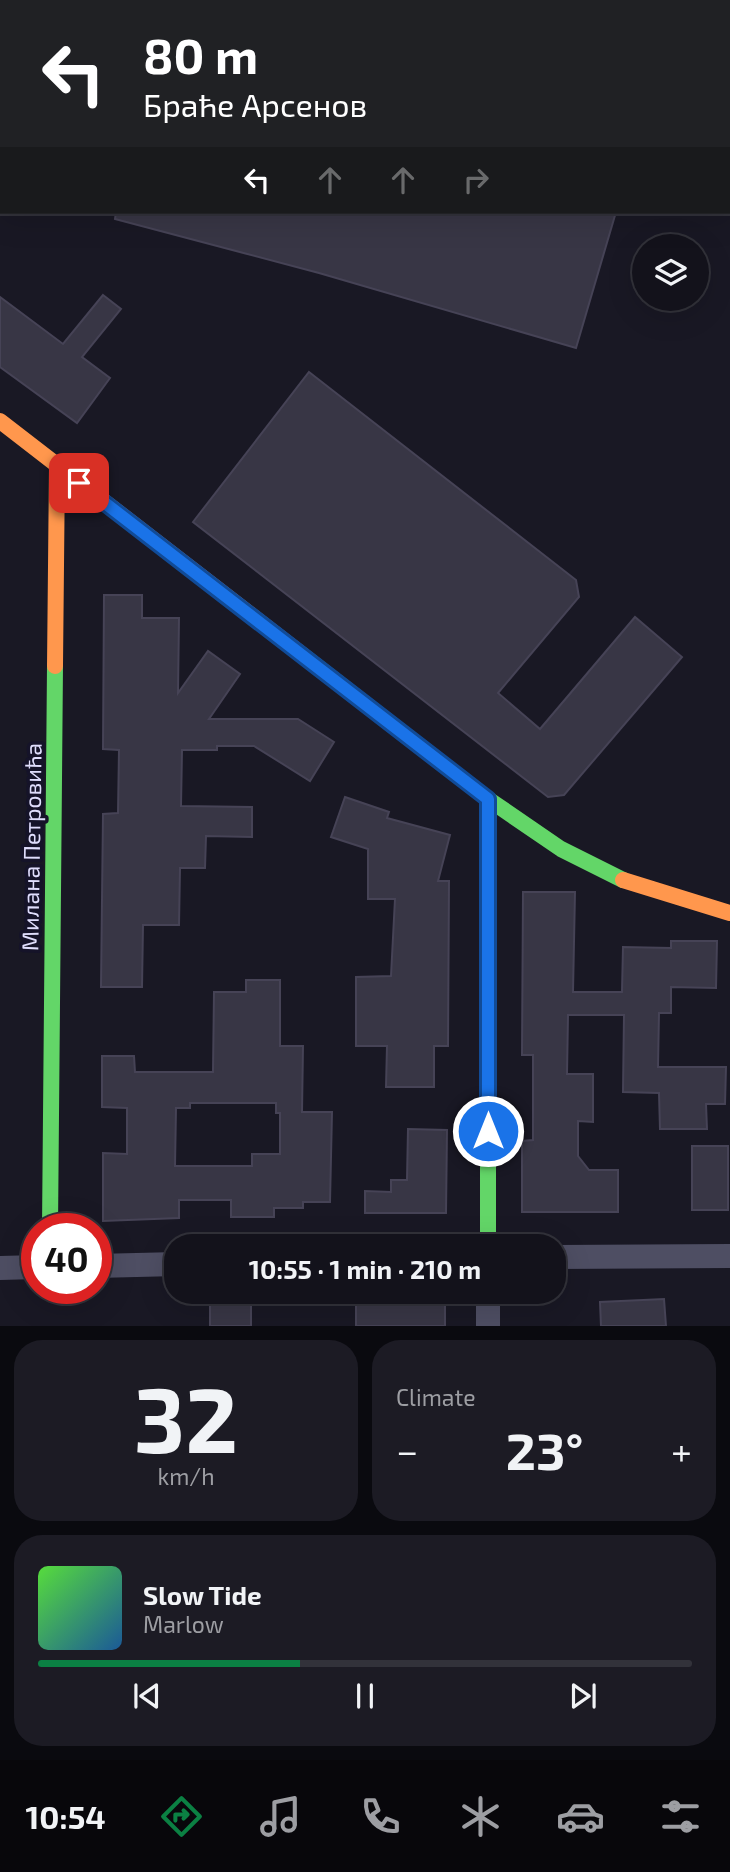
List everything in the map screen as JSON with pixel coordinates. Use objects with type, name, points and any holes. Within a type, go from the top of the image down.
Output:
[{"type":"street","points":[[0,421],[488,799],[561,849],[632,884],[730,913]]},
{"type":"street","name":"Милана Петровића","points":[[50,1213],[57,466]]},
{"type":"street","points":[[488,799],[488,1234]]},
{"type":"street","points":[[566,1257],[730,1256]]},
{"type":"street","points":[[112,1266],[164,1264]]},
{"type":"street","points":[[0,1268],[21,1267]]},
{"type":"street","points":[[488,1304],[488,1326]]},
{"type":"building","points":[[116,214],[615,214],[576,348],[319,273],[115,219]]},
{"type":"building","points":[[103,295],[121,309],[82,357],[110,378],[77,423],[0,367],[0,297],[63,344]]},
{"type":"building","points":[[309,372],[576,580],[579,597],[498,693],[540,729],[635,617],[682,657],[564,795],[548,797],[193,522]]},
{"type":"building","points":[[104,595],[142,595],[142,618],[179,618],[178,693],[208,651],[240,674],[209,719],[298,719],[334,742],[310,781],[254,746],[182,750],[181,806],[252,807],[252,837],[206,836],[205,868],[180,868],[179,925],[143,925],[142,987],[101,987],[103,814],[118,813],[119,750],[103,749]]},
{"type":"building","points":[[345,797],[389,812],[387,818],[450,835],[438,881],[449,881],[448,1046],[434,1046],[434,1087],[386,1087],[387,1046],[356,1046],[356,977],[391,976],[395,899],[368,899],[368,849],[331,837]]},
{"type":"building","points":[[523,892],[575,892],[573,992],[622,992],[623,947],[671,948],[671,941],[717,941],[716,988],[671,987],[671,1013],[659,1013],[658,1067],[726,1067],[725,1104],[706,1104],[707,1129],[660,1129],[659,1093],[623,1092],[624,1015],[568,1015],[567,1074],[593,1074],[593,1122],[578,1121],[578,1156],[589,1170],[618,1170],[618,1212],[522,1212],[522,1141],[533,1140],[533,1055],[522,1055]]},
{"type":"building","points":[[246,980],[280,980],[280,1046],[303,1046],[302,1112],[332,1112],[330,1202],[303,1202],[303,1208],[274,1208],[274,1217],[231,1217],[231,1200],[179,1200],[179,1218],[112,1221],[112,1213],[103,1213],[103,1153],[127,1154],[127,1108],[102,1107],[102,1056],[134,1056],[135,1072],[213,1072],[214,992],[246,992]],"holes":[[[190,1103],[276,1103],[276,1113],[280,1113],[280,1154],[252,1154],[252,1166],[175,1166],[176,1108],[190,1108]]]},
{"type":"building","points":[[408,1129],[447,1130],[446,1213],[365,1213],[365,1191],[391,1192],[391,1180],[407,1180]]},
{"type":"building","points":[[692,1146],[728,1146],[728,1210],[692,1210]]},
{"type":"building","points":[[664,1299],[666,1326],[601,1326],[600,1302]]},
{"type":"building","points":[[356,1304],[445,1304],[445,1326],[356,1326]]},
{"type":"building","points":[[210,1305],[251,1305],[251,1326],[210,1326]]},
{"type":"traffic: fast","points":[[304,656],[488,799],[561,849],[623,880]]},
{"type":"traffic: fast","points":[[50,1213],[55,666]]},
{"type":"traffic: fast","points":[[488,799],[488,1234]]},
{"type":"traffic: slow","points":[[0,421],[304,656]]},
{"type":"traffic: slow","points":[[55,666],[57,466]]},
{"type":"traffic: slow","points":[[623,880],[730,913]]},
{"type":"route","points":[[79,483],[488,799],[488,1131]]}]
